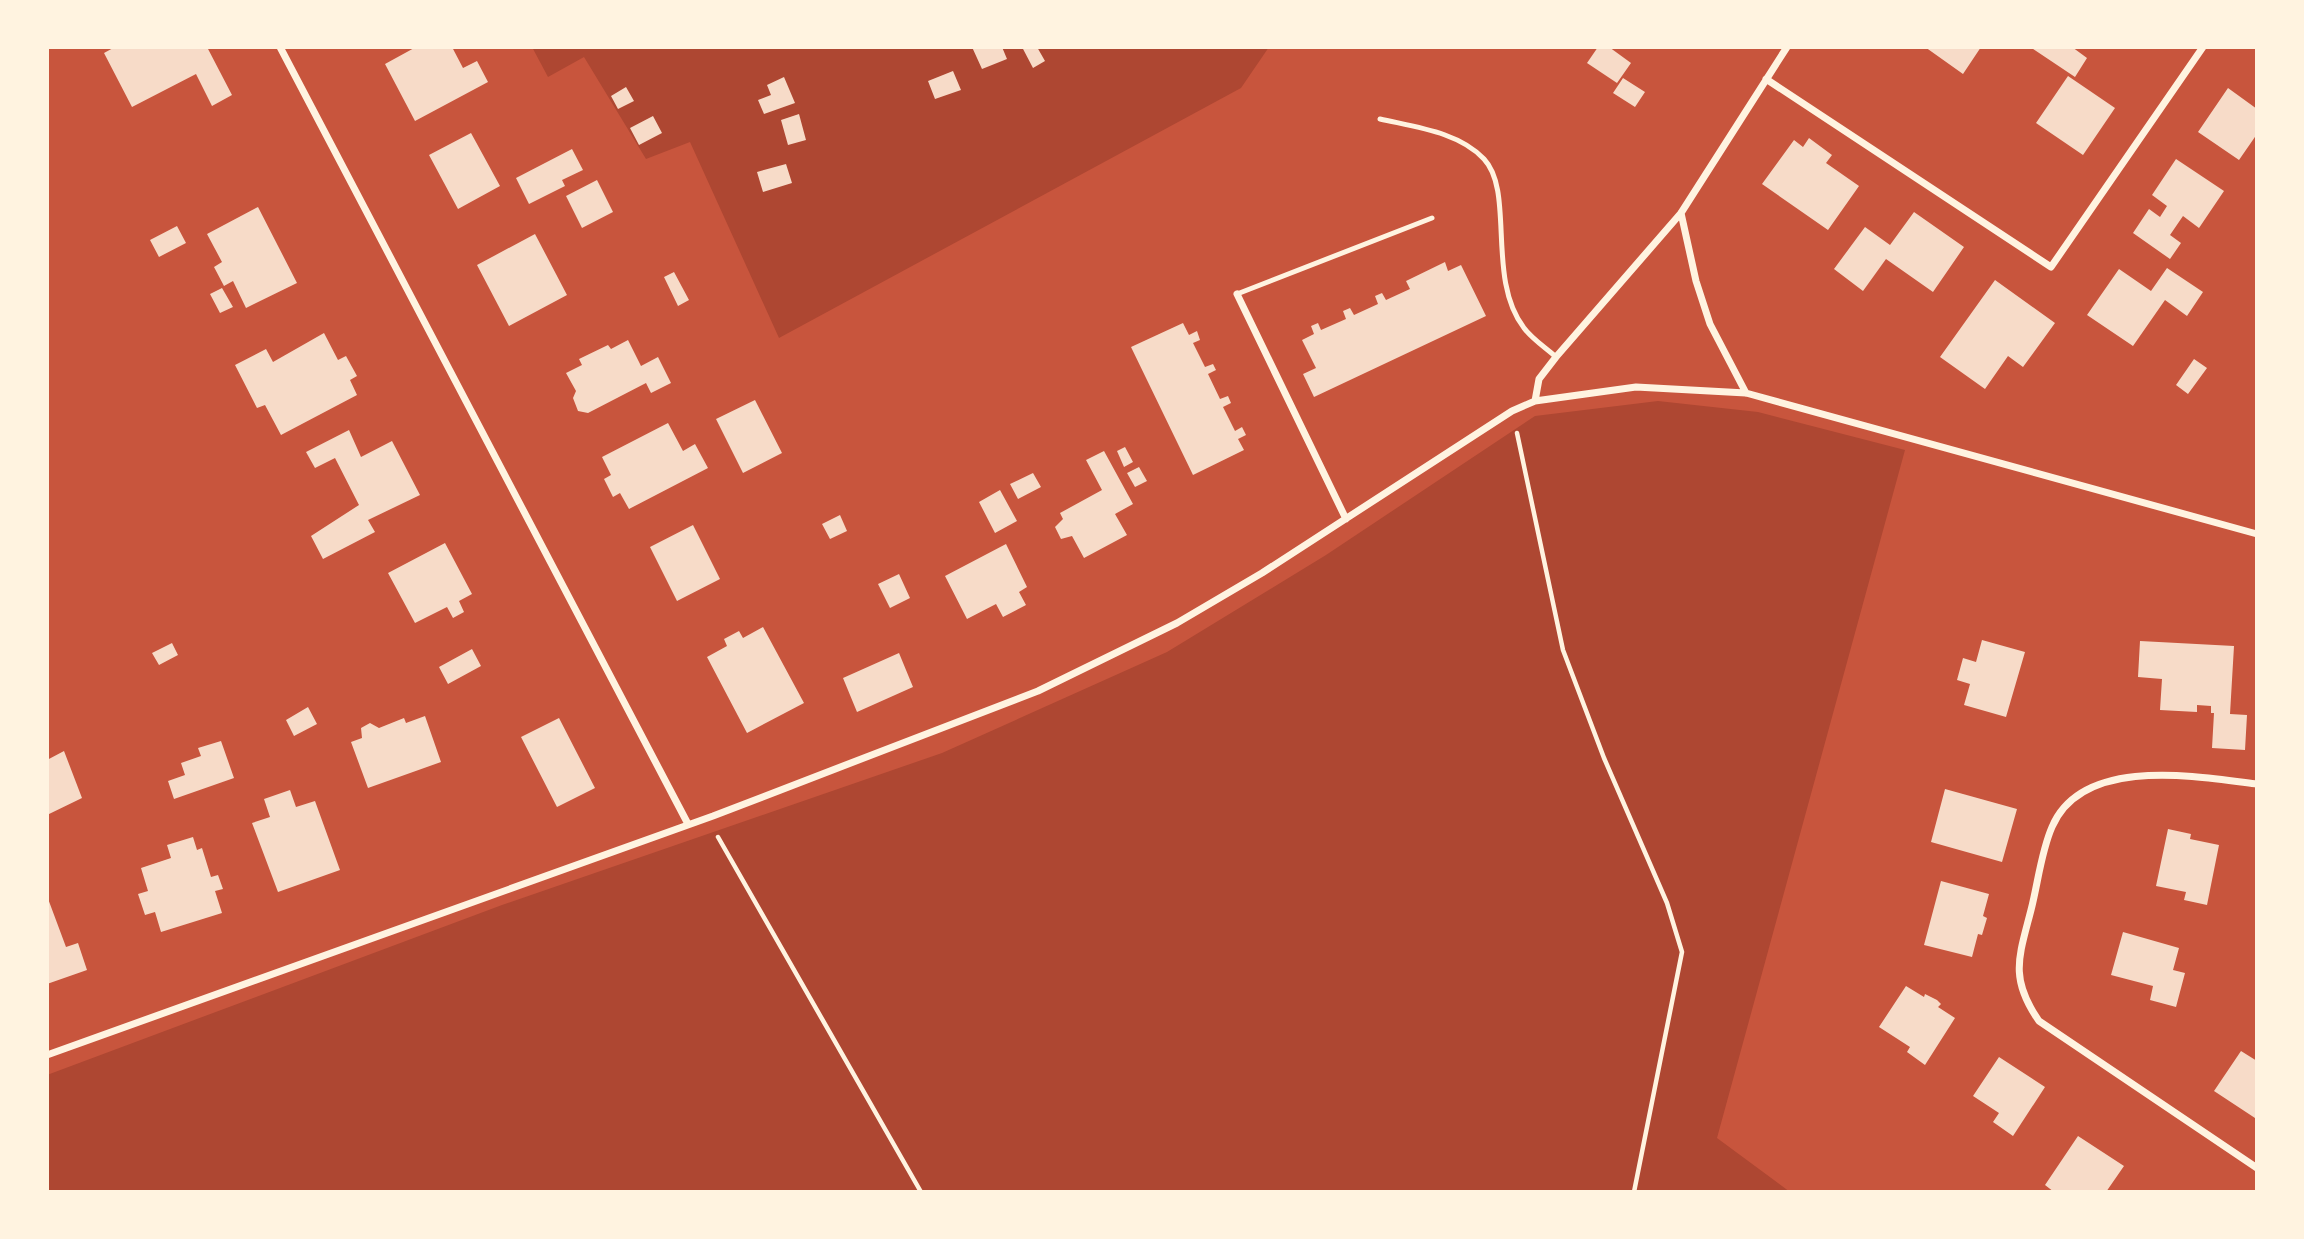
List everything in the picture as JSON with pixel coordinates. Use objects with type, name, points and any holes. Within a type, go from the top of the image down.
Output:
[{"type":"street","points":[[280,47],[688,824]]},
{"type":"street","points":[[1535,401],[1539,379],[1556,357],[1681,214],[1787,47]]},
{"type":"street","points":[[1766,79],[2051,267],[2151,118],[2203,47]]},
{"type":"street","points":[[1681,214],[1696,281],[1710,324],[1746,393]]},
{"type":"street","points":[[1237,294],[1346,519]]},
{"type":"street","points":[[47,1055],[713,816],[1038,691],[1177,623],[1346,519],[1512,411],[1535,401],[1636,387],[1746,393],[2257,534]]},
{"type":"street","points":[[2257,784],[2144,775],[2107,780],[2072,796],[2052,826],[2018,964],[2024,999],[2039,1021],[2257,1168]]},
{"type":"lane","points":[[1380,119],[1449,136],[1485,159],[1500,192],[1499,239],[1504,283],[1523,328],[1556,357]]},
{"type":"lane","points":[[1237,294],[1432,218]]},
{"type":"path","points":[[1512,411],[1563,650],[1604,758],[1667,903],[1682,952],[1634,1192]]},
{"type":"path","points":[[713,816],[719,839],[921,1192]]},
{"type":"shaded area","points":[[532,47],[1269,47],[1241,88],[779,338],[690,142],[646,159],[584,57],[548,77]]},
{"type":"shaded area","points":[[1658,401],[1758,412],[1905,450],[1717,1138],[1790,1192],[47,1192],[47,1075],[502,905],[942,753],[1167,652],[1326,555],[1535,416]]},
{"type":"building","points":[[115,47],[207,47],[232,95],[212,106],[196,74],[132,107],[104,53]]},
{"type":"building","points":[[416,47],[452,47],[463,68],[477,61],[488,82],[415,121],[385,64]]},
{"type":"building","points":[[972,47],[1002,47],[1007,59],[982,69]]},
{"type":"building","points":[[1022,47],[1037,47],[1045,61],[1033,68]]},
{"type":"building","points":[[1598,47],[1609,47],[1631,63],[1617,83],[1587,63]]},
{"type":"building","points":[[1925,47],[1981,47],[1963,74]]},
{"type":"building","points":[[2030,47],[2072,47],[2087,58],[2075,77]]},
{"type":"building","points":[[953,71],[961,90],[935,99],[928,81]]},
{"type":"building","points":[[2068,76],[2115,108],[2083,155],[2036,123]]},
{"type":"building","points":[[784,77],[795,103],[764,114],[758,100],[771,95],[767,85]]},
{"type":"building","points":[[1623,78],[1645,92],[1635,107],[1613,93]]},
{"type":"building","points":[[626,87],[634,101],[618,109],[611,96]]},
{"type":"building","points":[[2228,88],[2257,109],[2257,134],[2239,160],[2198,132]]},
{"type":"building","points":[[799,114],[806,140],[788,145],[781,120]]},
{"type":"building","points":[[653,116],[662,133],[639,145],[630,128]]},
{"type":"building","points":[[471,133],[500,186],[458,209],[429,155]]},
{"type":"building","points":[[1809,138],[1832,155],[1826,163],[1859,186],[1828,230],[1762,184],[1794,140],[1803,147]]},
{"type":"building","points":[[572,149],[583,170],[562,180],[565,186],[529,204],[516,178]]},
{"type":"building","points":[[2176,159],[2224,191],[2199,228],[2183,216],[2170,235],[2181,243],[2170,259],[2133,233],[2149,209],[2160,217],[2167,206],[2152,195]]},
{"type":"building","points":[[786,164],[792,183],[763,192],[757,172]]},
{"type":"building","points":[[597,180],[613,212],[582,228],[566,196]]},
{"type":"building","points":[[258,207],[297,283],[246,308],[233,281],[224,286],[214,267],[222,262],[207,234]]},
{"type":"building","points":[[1914,212],[1964,247],[1933,292],[1886,259],[1863,291],[1834,269],[1865,227],[1890,245]]},
{"type":"building","points":[[177,226],[186,243],[159,257],[150,240]]},
{"type":"building","points":[[535,234],[567,295],[509,326],[477,265]]},
{"type":"building","points":[[1445,262],[1448,271],[1461,265],[1486,316],[1314,397],[1303,374],[1316,368],[1302,340],[1314,334],[1311,326],[1318,323],[1321,330],[1346,319],[1343,311],[1350,308],[1354,315],[1378,304],[1375,296],[1382,293],[1386,300],[1410,289],[1406,281]]},
{"type":"building","points":[[2167,268],[2203,292],[2187,316],[2165,300],[2133,346],[2087,315],[2119,269],[2151,291]]},
{"type":"building","points":[[674,272],[689,300],[678,306],[664,277]]},
{"type":"building","points":[[1995,280],[2055,323],[2023,367],[2008,356],[1985,389],[1940,357]]},
{"type":"building","points":[[222,288],[233,307],[220,313],[210,294]]},
{"type":"building","points":[[1183,323],[1189,335],[1197,331],[1200,340],[1193,343],[1205,367],[1213,364],[1216,370],[1208,374],[1220,399],[1228,396],[1231,403],[1223,407],[1235,431],[1242,427],[1246,435],[1238,439],[1244,450],[1193,475],[1131,347]]},
{"type":"building","points":[[324,333],[338,360],[346,356],[357,376],[350,380],[357,395],[281,435],[265,405],[257,408],[235,365],[266,349],[273,362]]},
{"type":"building","points":[[628,340],[641,366],[658,357],[671,383],[651,393],[646,383],[588,413],[578,411],[573,398],[576,391],[566,373],[582,365],[579,359],[608,345],[611,349]]},
{"type":"building","points":[[2194,359],[2207,368],[2188,394],[2176,385]]},
{"type":"building","points":[[755,400],[782,453],[743,473],[716,419]]},
{"type":"building","points":[[668,423],[683,451],[695,444],[708,468],[629,509],[620,493],[613,497],[604,479],[611,475],[602,457]]},
{"type":"building","points":[[349,430],[361,457],[392,441],[420,495],[368,520],[375,532],[323,559],[311,536],[359,505],[335,458],[315,468],[306,452]]},
{"type":"building","points":[[1125,447],[1133,462],[1124,467],[1117,451]]},
{"type":"building","points":[[1104,451],[1133,504],[1115,514],[1127,535],[1084,558],[1072,536],[1061,539],[1055,527],[1063,519],[1060,513],[1102,490],[1086,460]]},
{"type":"building","points":[[1139,467],[1147,481],[1135,487],[1127,473]]},
{"type":"building","points":[[1033,473],[1041,487],[1018,499],[1010,484]]},
{"type":"building","points":[[1000,490],[1017,521],[995,533],[979,502]]},
{"type":"building","points":[[840,515],[847,531],[830,539],[822,524]]},
{"type":"building","points":[[693,525],[720,579],[677,601],[650,547]]},
{"type":"building","points":[[445,543],[472,594],[459,601],[464,612],[453,618],[447,607],[415,623],[388,573]]},
{"type":"building","points":[[1006,544],[1027,587],[1019,592],[1026,605],[1003,617],[996,604],[967,619],[945,576]]},
{"type":"building","points":[[899,574],[910,598],[890,608],[878,584]]},
{"type":"building","points":[[763,627],[804,703],[747,733],[707,657],[727,646],[724,639],[739,631],[743,638]]},
{"type":"building","points":[[1982,640],[2025,652],[2006,717],[1964,705],[1970,684],[1957,680],[1963,658],[1976,662]]},
{"type":"building","points":[[2140,641],[2234,646],[2230,714],[2247,715],[2245,750],[2212,748],[2214,713],[2211,713],[2211,706],[2197,705],[2197,712],[2160,710],[2162,679],[2138,677]]},
{"type":"building","points":[[172,643],[178,655],[159,665],[152,653]]},
{"type":"building","points":[[472,649],[481,666],[448,684],[439,667]]},
{"type":"building","points":[[899,653],[913,687],[857,712],[843,678]]},
{"type":"building","points":[[308,707],[317,724],[294,736],[286,720]]},
{"type":"building","points":[[425,716],[441,762],[368,788],[351,742],[362,738],[361,728],[370,723],[379,728],[404,718],[406,723]]},
{"type":"building","points":[[559,718],[595,788],[557,807],[521,737]]},
{"type":"building","points":[[221,741],[234,778],[174,799],[168,781],[185,775],[181,763],[201,756],[198,748]]},
{"type":"building","points":[[64,751],[82,798],[47,815],[47,760]]},
{"type":"building","points":[[1945,789],[2017,809],[2002,862],[1931,842]]},
{"type":"building","points":[[290,790],[296,807],[315,801],[340,870],[278,892],[252,823],[270,817],[264,799]]},
{"type":"building","points":[[2168,829],[2191,834],[2190,839],[2219,845],[2207,905],[2184,900],[2186,892],[2156,886]]},
{"type":"building","points":[[193,837],[197,850],[202,848],[211,877],[218,875],[223,889],[215,891],[222,913],[161,932],[155,912],[145,915],[138,894],[148,891],[141,868],[171,858],[167,845]]},
{"type":"building","points":[[1941,881],[1989,894],[1983,916],[1987,918],[1982,935],[1978,934],[1972,957],[1924,945]]},
{"type":"building","points":[[47,896],[66,947],[78,943],[87,970],[47,984]]},
{"type":"building","points":[[2123,932],[2179,948],[2173,970],[2185,973],[2176,1007],[2150,1000],[2153,986],[2111,975]]},
{"type":"building","points":[[1906,986],[1924,997],[1925,994],[1937,1000],[1941,1004],[1938,1007],[1955,1018],[1925,1065],[1907,1052],[1910,1047],[1879,1027]]},
{"type":"building","points":[[2241,1051],[2257,1061],[2255,1118],[2214,1091]]},
{"type":"building","points":[[1999,1057],[2045,1087],[2013,1136],[1993,1122],[1999,1113],[1973,1096]]},
{"type":"building","points":[[2078,1136],[2124,1166],[2106,1192],[2054,1192],[2045,1185]]}]
